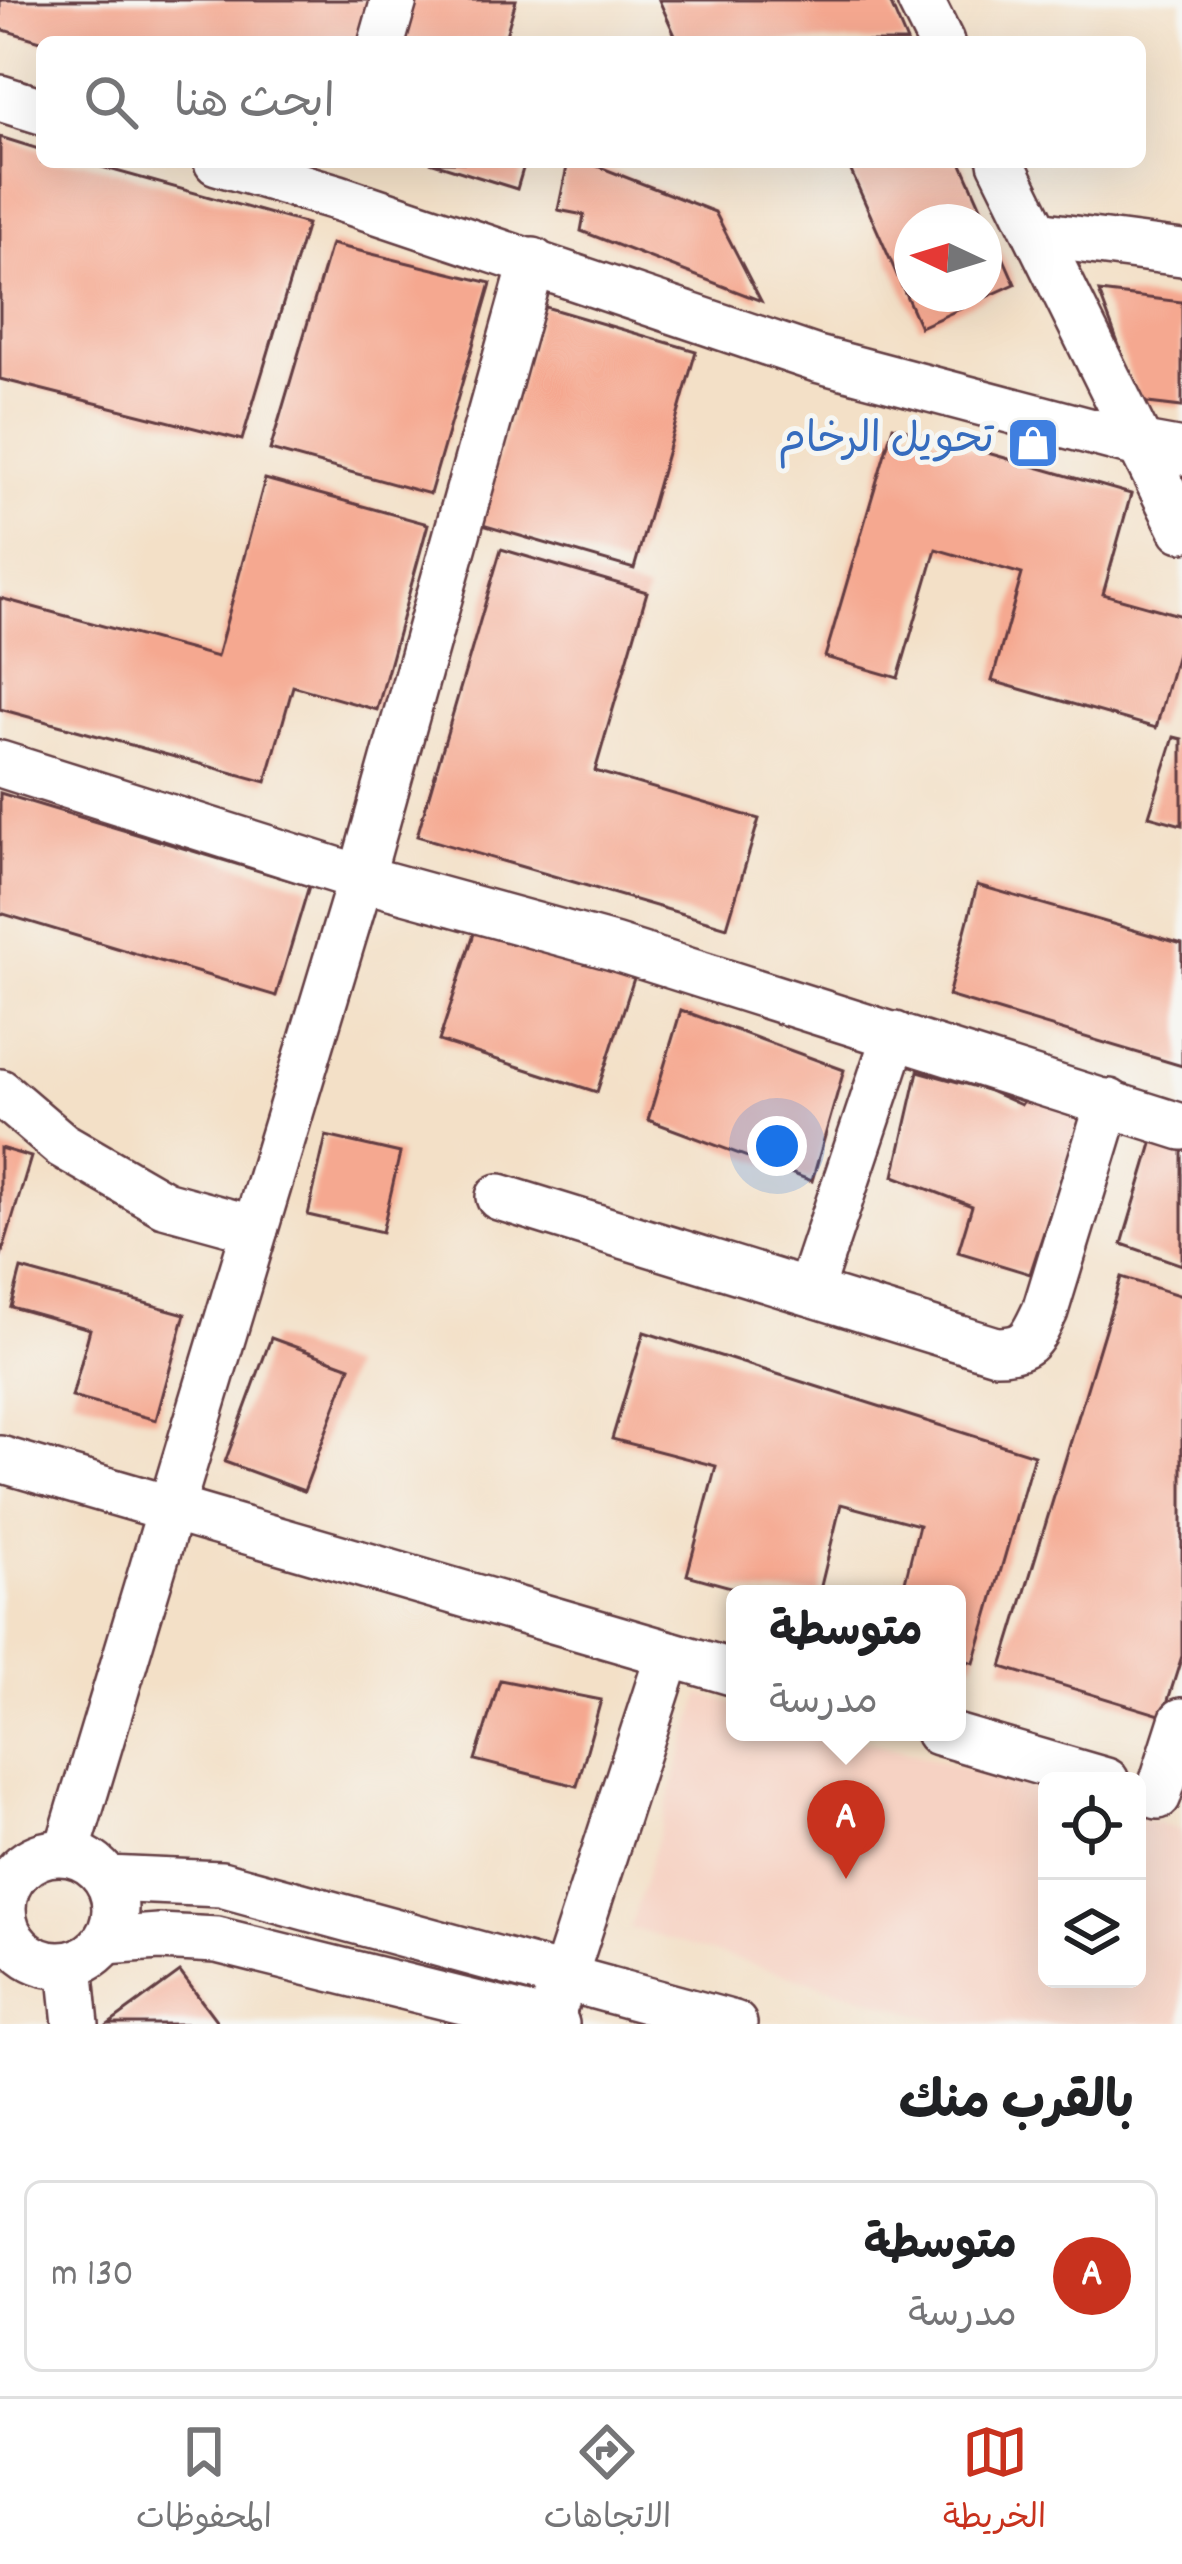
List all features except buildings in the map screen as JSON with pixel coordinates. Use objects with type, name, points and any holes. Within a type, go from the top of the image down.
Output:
[{"type":"street","points":[[384,36],[394,0]]},
{"type":"street","points":[[920,0],[938,36]]},
{"type":"street","points":[[0,98],[36,109]]},
{"type":"street","points":[[261,168],[341,179],[532,261],[817,358],[1160,448]]},
{"type":"street","points":[[1004,168],[1160,448],[1182,529]]},
{"type":"street","points":[[1037,234],[1182,253]]},
{"type":"street","points":[[67,1852],[361,878],[532,261]]},
{"type":"street","points":[[0,764],[361,878],[613,947],[1182,1126]]},
{"type":"street","points":[[809,1292],[896,1035]]},
{"type":"street","points":[[0,1092],[62,1145],[164,1204],[255,1229]]},
{"type":"street","points":[[499,1197],[997,1350],[1014,1350],[1030,1341],[1045,1311],[1109,1102]]},
{"type":"street","points":[[0,1459],[726,1670]]},
{"type":"street","points":[[76,2024],[88,1953],[115,1921],[115,1899],[107,1879],[89,1861],[67,1852],[44,1854],[23,1864],[3,1899],[10,1939],[26,1956],[47,1965],[88,1953],[159,1937],[217,1940],[553,2023],[669,1654]]},
{"type":"street","points":[[1159,1797],[1182,1721]]},
{"type":"street","points":[[966,1740],[1075,1772]]},
{"type":"street","points":[[107,1879],[220,1883],[734,2024]]},
{"type":"shaded area","points":[[701,1694],[726,1701],[726,1741],[868,1741],[1038,1789],[1038,1988],[1146,1988],[1146,1820],[1182,1830],[1182,2024],[953,2024],[630,1928]]},
{"type":"place","name":"تحويل الرخام","points":[[1033,443]]},
{"type":"place","name":"متوسطة","points":[[846,1879]]}]
